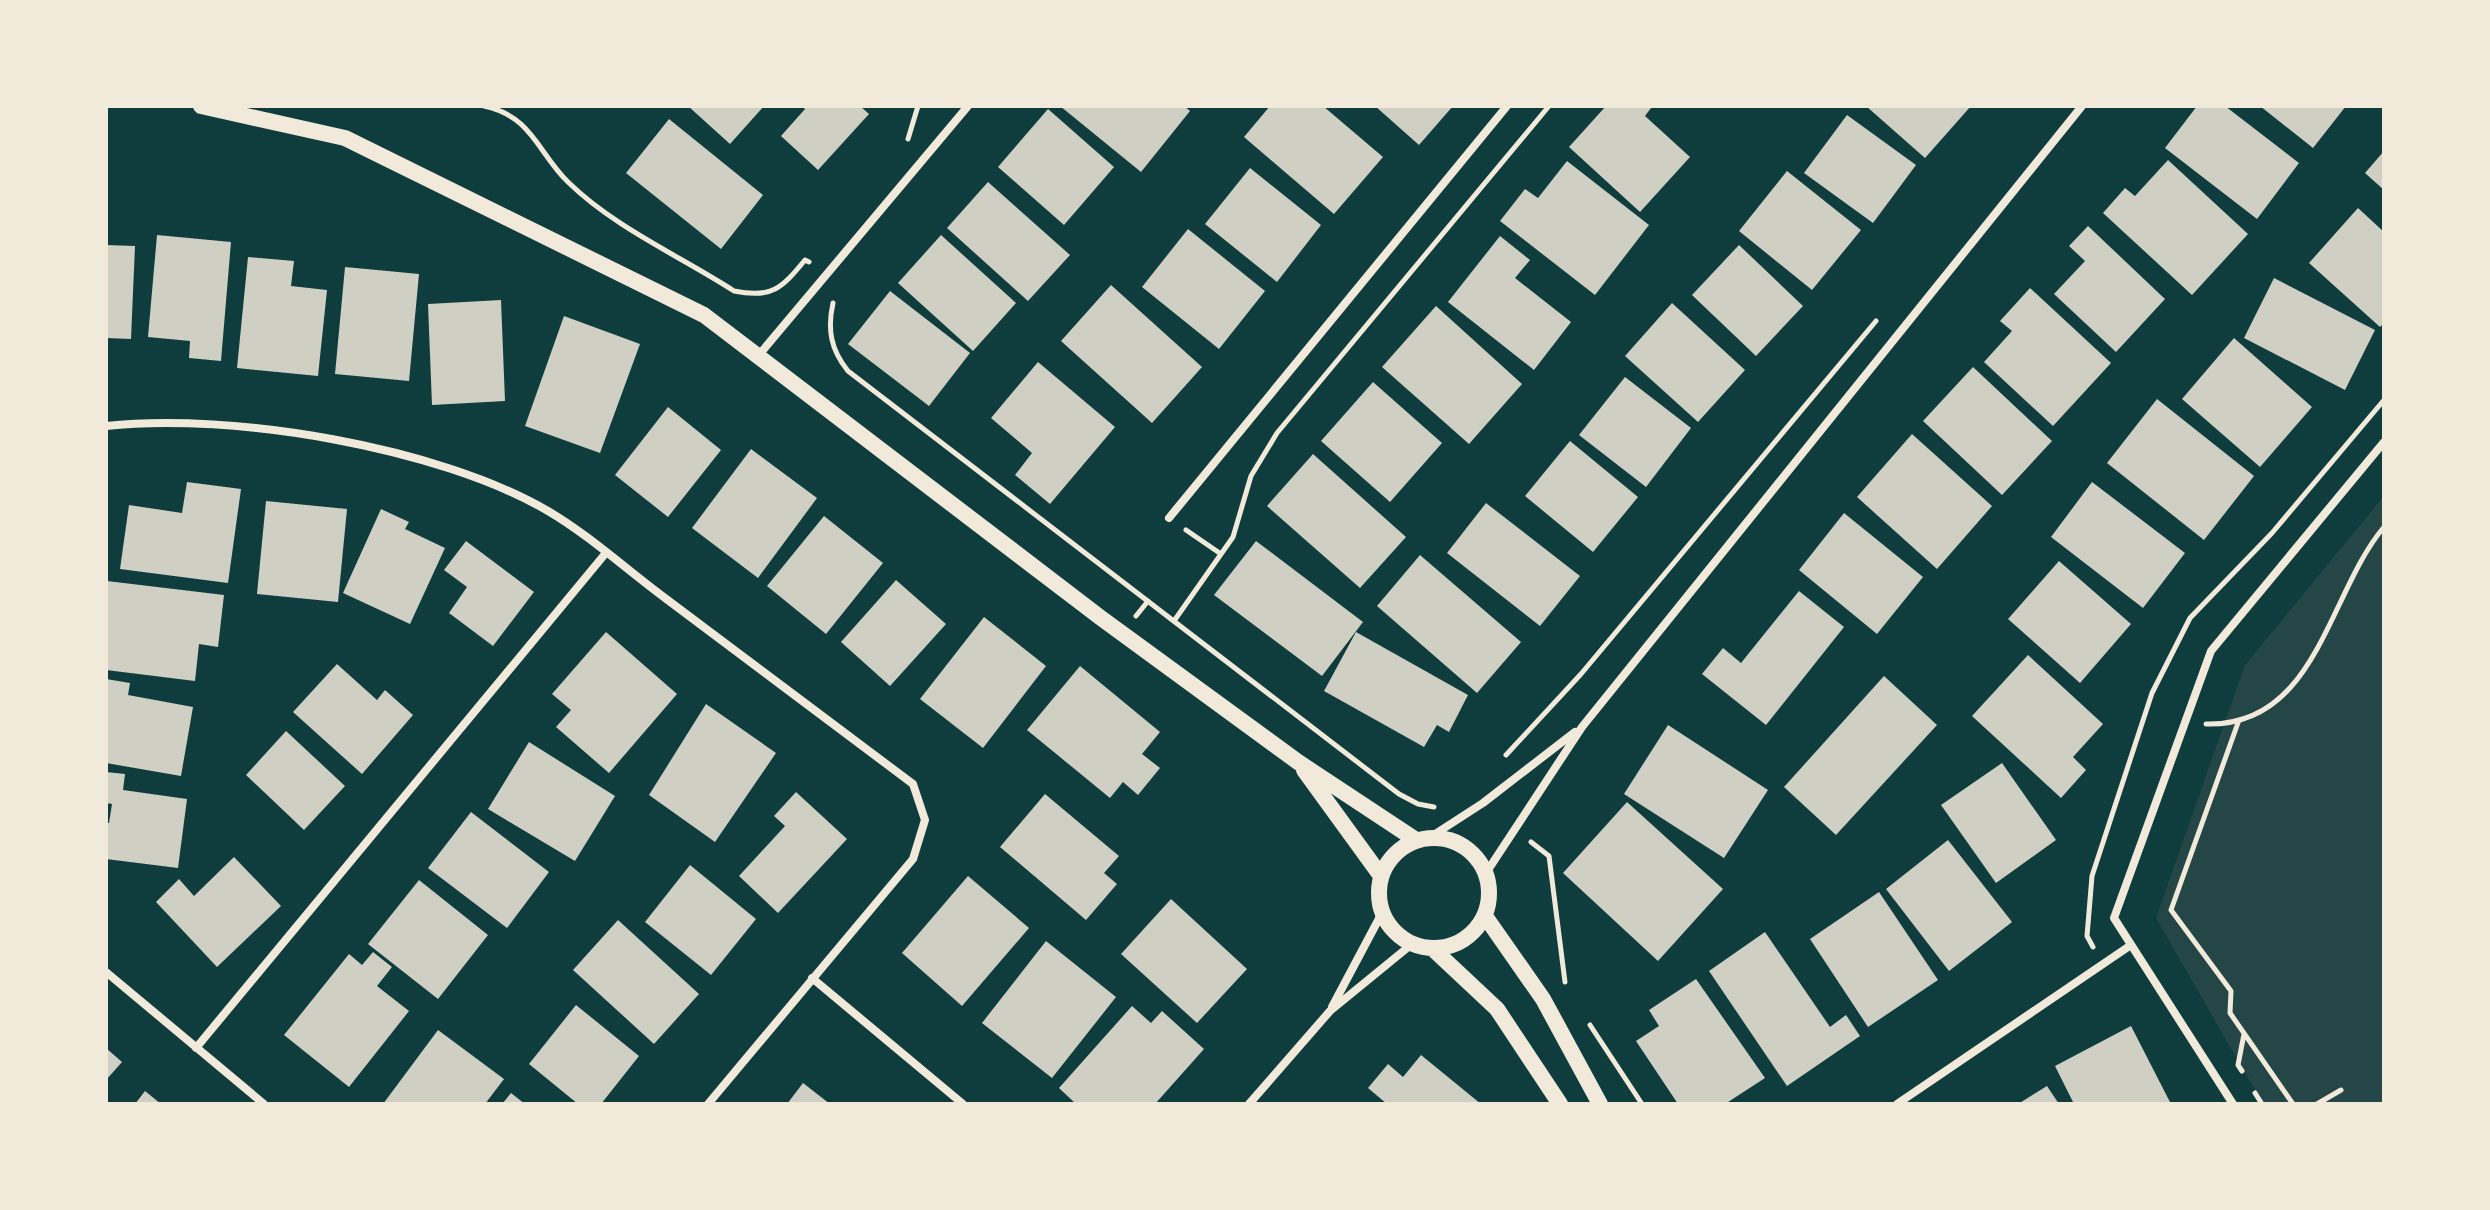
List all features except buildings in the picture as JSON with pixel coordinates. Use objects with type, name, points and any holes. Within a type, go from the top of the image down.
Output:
[{"type":"main road","points":[[201,106],[345,138],[704,315],[1101,618],[1298,762],[1424,838],[1465,846],[1486,873],[1490,895],[1485,916],[1473,934],[1454,945],[1433,949],[1412,944],[1393,931],[1382,913],[1378,894],[1381,876],[1394,853],[1424,838]]},
{"type":"main road","points":[[1298,762],[1381,876]]},
{"type":"main road","points":[[1485,916],[1543,999],[1600,1104]]},
{"type":"main road","points":[[1433,949],[1497,1009],[1560,1104]]},
{"type":"street","points":[[758,356],[968,106]]},
{"type":"street","points":[[1169,518],[1507,106]]},
{"type":"street","points":[[1486,873],[1582,727],[2082,106]]},
{"type":"street","points":[[106,426],[149,421],[210,422],[394,451],[472,477],[548,511],[913,784],[925,820],[913,859],[708,1104]]},
{"type":"street","points":[[2233,1104],[2114,918],[2211,651],[2384,442]]},
{"type":"street","points":[[196,1048],[605,554]]},
{"type":"street","points":[[1424,838],[1483,803],[1582,727]]},
{"type":"street","points":[[1330,1011],[1382,913]]},
{"type":"street","points":[[1249,1104],[1330,1011],[1412,944]]},
{"type":"street","points":[[1897,1104],[2131,945]]},
{"type":"street","points":[[106,972],[264,1104]]},
{"type":"street","points":[[812,978],[963,1104]]},
{"type":"path","points":[[484,106],[513,118],[531,131],[566,180],[594,205],[734,291],[753,295],[777,290],[816,248]]},
{"type":"path","points":[[898,152],[912,131],[918,106]]},
{"type":"path","points":[[1174,621],[1233,537],[1251,476],[1277,433],[1549,106]]},
{"type":"path","points":[[805,260],[843,287],[833,303],[829,332],[838,358],[848,371],[1399,794],[1418,804],[1435,807],[1466,796],[1483,803]]},
{"type":"path","points":[[1496,765],[1581,674],[1884,311]]},
{"type":"path","points":[[1169,518],[1221,554]]},
{"type":"path","points":[[2186,719],[2209,725],[2247,719],[2295,686],[2331,628],[2368,546],[2384,527]]},
{"type":"path","points":[[2239,720],[2171,910],[2231,991],[2230,1013],[2293,1104]]},
{"type":"path","points":[[1515,829],[1549,856],[1566,989]]},
{"type":"path","points":[[1583,1014],[1642,1104]]},
{"type":"path","points":[[2244,1034],[2238,1065],[2246,1078]]},
{"type":"path","points":[[2317,1104],[2341,1090]]},
{"type":"path","points":[[2254,1091],[2262,1104]]},
{"type":"shaded area","points":[[2384,496],[2384,1104],[2263,1104],[2156,918],[2245,665]]}]
